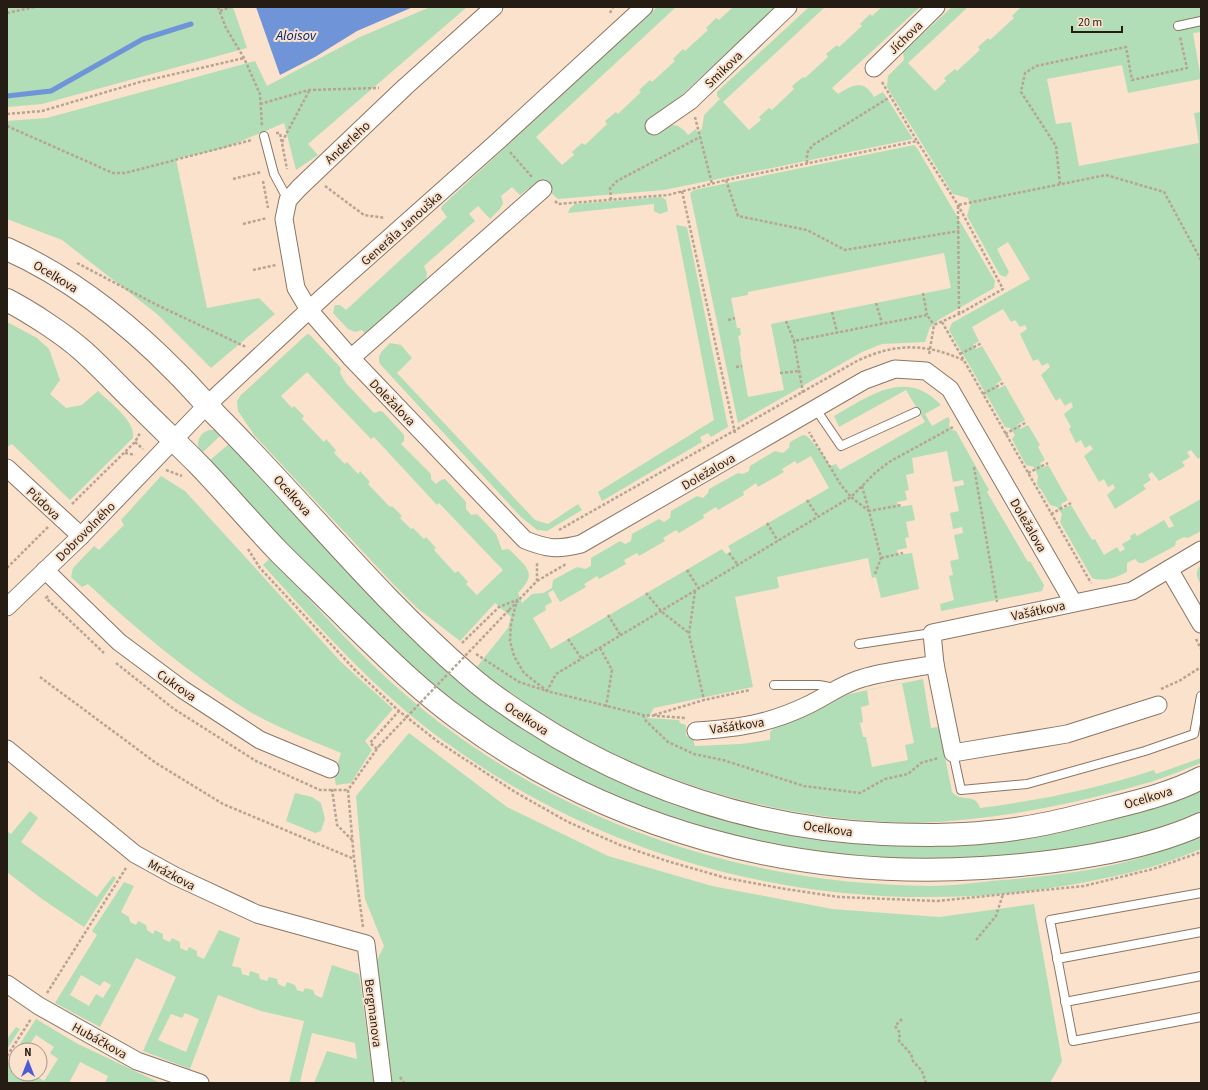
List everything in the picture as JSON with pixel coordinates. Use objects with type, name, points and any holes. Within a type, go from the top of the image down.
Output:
[{"type":"street","name":"Anderleho","points":[[293,194],[405,87],[494,7]]},
{"type":"street","name":"Generála Janouška","points":[[167,445],[207,405],[309,310],[644,7]]},
{"type":"street","name":"Smikova","points":[[654,126],[690,101],[788,7]]},
{"type":"street","name":"Jíchova","points":[[874,68],[936,7]]},
{"type":"street","points":[[351,358],[542,189]]},
{"type":"street","points":[[293,194],[284,219],[296,288],[309,310]]},
{"type":"street","name":"Ocelkova","points":[[7,249],[24,256],[75,286],[122,322],[177,373],[292,494],[373,585],[468,676],[504,703],[560,739],[608,765],[657,786],[731,810],[778,821],[826,829],[904,835],[988,833],[1054,823],[1159,795],[1201,778]]},
{"type":"street","points":[[7,300],[80,348],[167,445],[421,689],[459,719],[496,745],[541,772],[584,793],[647,820],[698,837],[766,855],[852,868],[894,871],[948,871],[1008,867],[1046,862],[1120,849],[1183,832],[1201,824]]},
{"type":"street","name":"Doležalova","points":[[309,310],[351,358],[525,540],[538,545],[560,550],[581,544],[739,453],[815,413],[865,380],[895,369],[926,371],[950,389],[1070,596]]},
{"type":"street","name":"Dobrovolného","points":[[7,608],[81,536],[167,445]]},
{"type":"street","name":"Půdova","points":[[7,468],[81,536]]},
{"type":"street","name":"Vašátkova","points":[[932,633],[1000,618],[1070,596],[1132,591],[1201,550]]},
{"type":"street","points":[[1169,569],[1197,630]]},
{"type":"street","name":"Cukrova","points":[[45,570],[119,642],[182,689],[260,740],[330,769]]},
{"type":"street","points":[[932,633],[935,664],[953,753],[1067,734],[1158,697]]},
{"type":"street","name":"Vašátkova","points":[[693,724],[741,728],[776,719],[809,705],[838,688],[862,678],[935,664]]},
{"type":"street","name":"Mrázkova","points":[[7,750],[135,854],[188,883],[257,914],[366,944]]},
{"type":"street","name":"Bergmanova","points":[[366,944],[383,1083]]},
{"type":"street","name":"Hubáčkova","points":[[7,984],[39,1006],[137,1061],[200,1083]]},
{"type":"lane","points":[[1178,26],[1201,21]]},
{"type":"lane","points":[[263,134],[274,174],[293,194]]},
{"type":"lane","points":[[815,413],[840,446],[916,412]]},
{"type":"lane","points":[[859,644],[932,633]]},
{"type":"lane","points":[[774,685],[819,685],[838,688]]},
{"type":"lane","points":[[953,753],[961,790],[1027,784],[1144,751],[1194,734],[1201,696]]},
{"type":"lane","points":[[1201,893],[1050,920],[1073,1041],[1201,1017]]},
{"type":"lane","points":[[1057,959],[1201,932]]},
{"type":"lane","points":[[1065,1002],[1201,976]]},
{"type":"path","points":[[7,13],[34,7]]},
{"type":"path","points":[[7,126],[104,170],[119,173],[125,173],[176,159],[225,148],[263,134],[260,94],[244,58],[226,28],[218,7]]},
{"type":"path","points":[[220,11],[231,7]]},
{"type":"path","points":[[606,17],[612,12],[613,7]]},
{"type":"path","points":[[1060,184],[1056,146],[1021,92],[1025,73],[1036,66],[1126,47],[1132,80],[1187,68],[1178,26]]},
{"type":"path","points":[[7,114],[42,111],[140,82],[244,58]]},
{"type":"path","points":[[260,104],[309,90],[405,87]]},
{"type":"path","points":[[293,194],[282,142],[309,90]]},
{"type":"path","points":[[807,163],[807,153],[813,145],[890,97],[958,205],[1003,289],[959,314],[934,325]]},
{"type":"path","points":[[690,101],[712,184]]},
{"type":"path","points":[[611,200],[610,188],[617,180],[700,137]]},
{"type":"path","points":[[510,152],[542,189],[558,204],[668,195],[726,180],[917,141]]},
{"type":"path","points":[[233,179],[261,172]]},
{"type":"path","points":[[958,205],[1106,176],[1164,192],[1201,260]]},
{"type":"path","points":[[726,180],[738,216],[807,230],[845,250],[959,231]]},
{"type":"path","points":[[324,185],[364,214],[385,218]]},
{"type":"path","points":[[682,191],[739,453]]},
{"type":"path","points":[[958,205],[959,314]]},
{"type":"path","points":[[380,223],[391,213]]},
{"type":"path","points":[[243,224],[270,217]]},
{"type":"path","points":[[76,263],[158,305],[249,348]]},
{"type":"path","points":[[253,270],[280,264]]},
{"type":"path","points":[[923,293],[927,315],[934,325],[926,371]]},
{"type":"path","points":[[876,303],[882,324]]},
{"type":"path","points":[[832,312],[838,332]]},
{"type":"path","points":[[794,341],[927,315]]},
{"type":"path","points":[[728,320],[735,318]]},
{"type":"path","points":[[786,321],[794,341],[803,392],[815,413],[806,428],[841,485],[851,497],[869,511],[902,505]]},
{"type":"path","points":[[942,322],[1092,584],[1070,596]]},
{"type":"path","points":[[960,354],[982,343]]},
{"type":"path","points":[[554,533],[735,432],[857,360],[890,348],[906,347],[930,349],[963,360]]},
{"type":"path","points":[[736,367],[742,366]]},
{"type":"path","points":[[780,373],[799,371]]},
{"type":"path","points":[[982,394],[1004,382]]},
{"type":"path","points":[[1005,434],[1028,422]]},
{"type":"path","points":[[546,691],[556,674],[662,612],[851,497],[889,462],[957,425]]},
{"type":"path","points":[[124,453],[135,442],[141,432]]},
{"type":"path","points":[[974,463],[1000,618]]},
{"type":"path","points":[[1028,473],[1048,463]]},
{"type":"path","points":[[161,472],[164,469],[185,478]]},
{"type":"path","points":[[862,486],[881,558],[875,574]]},
{"type":"path","points":[[807,500],[818,517]]},
{"type":"path","points":[[1051,514],[1071,503]]},
{"type":"path","points":[[767,523],[778,541]]},
{"type":"path","points":[[537,581],[538,545]]},
{"type":"path","points":[[729,553],[738,565]]},
{"type":"path","points":[[881,558],[903,553]]},
{"type":"path","points":[[366,944],[354,859],[348,790],[379,746],[517,600],[537,581],[571,561]]},
{"type":"path","points":[[687,570],[699,589]]},
{"type":"path","points":[[695,591],[689,634],[704,700]]},
{"type":"path","points":[[646,593],[662,612],[689,634]]},
{"type":"path","points":[[461,644],[499,606],[517,600]]},
{"type":"path","points":[[517,600],[511,624],[510,640],[514,656],[524,672],[546,691],[643,716],[651,716],[693,724]]},
{"type":"path","points":[[608,615],[621,636]]},
{"type":"path","points":[[1197,630],[1201,649]]},
{"type":"path","points":[[568,639],[582,659]]},
{"type":"path","points":[[600,648],[612,670],[606,707]]},
{"type":"path","points":[[1158,697],[1179,681],[1201,668]]},
{"type":"path","points":[[40,677],[156,763],[223,804],[354,859]]},
{"type":"path","points":[[651,716],[704,700],[750,690]]},
{"type":"path","points":[[377,750],[370,743],[399,711]]},
{"type":"path","points":[[643,716],[646,721],[668,742],[694,754],[723,760],[804,786],[860,793],[885,779],[908,774],[921,763],[953,753]]},
{"type":"path","points":[[330,769],[337,825],[352,841]]},
{"type":"path","points":[[7,1056],[135,854]]},
{"type":"path","points":[[976,940],[996,916],[1003,894]]},
{"type":"path","points":[[902,1019],[895,1026],[900,1033],[899,1041],[911,1054],[913,1061],[922,1071],[926,1083]]},
{"type":"green space","points":[[7,7],[233,7],[247,48],[42,104],[7,107]]},
{"type":"green space","points":[[430,7],[467,7],[308,144],[318,155],[296,170],[284,123],[225,148],[176,159],[207,308],[259,298],[275,314],[211,368],[157,314],[62,240],[7,219],[7,121],[47,118],[255,61],[267,86],[360,37]]},
{"type":"green space","points":[[657,7],[676,7],[536,137],[562,165],[574,155],[572,152],[582,143],[585,145],[607,124],[605,121],[616,112],[618,114],[641,92],[639,90],[650,80],[652,82],[675,61],[673,59],[683,49],[685,51],[708,30],[706,28],[716,18],[719,20],[733,7],[777,7],[646,128],[651,134],[671,125],[679,127],[688,135],[696,129],[697,132],[702,129],[704,115],[720,99],[717,96],[717,92],[809,7],[825,7],[723,102],[749,130],[761,120],[759,117],[769,108],[772,110],[794,89],[792,86],[803,77],[805,78],[828,57],[826,54],[837,45],[839,47],[862,26],[860,24],[870,14],[872,16],[882,7],[920,7],[832,88],[838,94],[853,86],[862,85],[870,91],[874,97],[883,92],[913,139],[664,190],[558,199],[550,192],[539,199],[529,188],[520,195],[512,187],[501,196],[503,203],[500,209],[490,219],[478,206],[469,214],[475,221],[424,266],[427,273],[426,280],[366,335],[362,330],[355,332],[348,329],[333,313],[335,305],[340,305],[346,310],[447,217],[441,209],[442,206]]},
{"type":"green space","points":[[952,7],[968,7],[908,63],[935,91],[946,81],[944,78],[955,69],[957,71],[980,50],[978,47],[988,38],[990,40],[1014,18],[1012,16],[1021,7],[1201,7],[1201,32],[1193,33],[1201,79],[1128,93],[1122,65],[1047,79],[1056,124],[1071,122],[1079,166],[1199,143],[1194,113],[1201,112],[1201,457],[1198,459],[1191,450],[1187,452],[1190,457],[1182,462],[1185,466],[1159,481],[1152,472],[1148,475],[1151,480],[1143,485],[1146,489],[1115,509],[1107,495],[1115,488],[1113,484],[1108,487],[1104,479],[1099,482],[1084,456],[1093,449],[1090,445],[1085,448],[1081,440],[1076,443],[1069,429],[1071,427],[1064,414],[1073,407],[1071,402],[1065,406],[1060,398],[1056,401],[1041,375],[1050,367],[1048,363],[1042,366],[1038,359],[1033,361],[1020,334],[1027,329],[1025,325],[1020,327],[1015,320],[1011,322],[1003,309],[972,327],[979,341],[973,345],[976,349],[982,346],[1002,380],[996,384],[998,389],[1005,385],[1025,420],[1017,425],[1020,429],[1028,425],[1040,445],[1038,447],[1045,460],[1040,463],[1043,468],[1048,465],[1068,500],[1061,504],[1063,509],[1071,505],[1092,540],[1095,539],[1104,555],[1117,547],[1120,552],[1125,549],[1122,544],[1131,539],[1130,536],[1135,533],[1137,536],[1164,520],[1169,528],[1174,526],[1169,517],[1201,499],[1201,531],[1188,538],[1184,537],[1176,541],[1175,546],[1143,563],[1139,563],[1135,559],[1127,563],[1127,572],[1114,578],[1101,580],[1092,578],[1060,522],[1062,514],[1057,507],[1050,505],[1039,488],[1037,483],[1038,476],[1034,467],[1026,465],[1012,439],[1015,435],[1010,428],[1005,427],[949,330],[952,323],[1030,279],[1008,242],[997,249],[1009,272],[1006,277],[1000,275],[967,216],[970,205],[968,198],[953,194],[887,87],[888,76],[904,60],[903,52]]},
{"type":"green space","points":[[914,145],[995,281],[994,288],[940,319],[930,327],[925,342],[882,344],[862,352],[738,423],[690,193],[694,190]],"holes":[[[944,253],[951,288],[771,324],[784,390],[748,397],[738,336],[741,335],[740,328],[737,328],[731,298],[748,295],[748,292]]]},
{"type":"green space","points":[[662,197],[666,200],[668,211],[660,214],[654,211],[654,204],[568,213],[570,208],[575,204]]},
{"type":"green space","points":[[676,225],[687,227],[728,427],[711,437],[708,433],[700,437],[702,442],[602,501],[598,492],[714,420]]},
{"type":"green space","points":[[7,322],[37,338],[49,349],[60,380],[50,394],[66,408],[82,405],[98,391],[121,412],[133,432],[133,438],[70,500],[12,444],[7,447]]},
{"type":"green space","points":[[309,334],[341,368],[340,373],[346,383],[374,413],[380,411],[383,412],[404,435],[404,441],[401,444],[431,474],[431,479],[436,484],[445,479],[466,502],[466,509],[471,515],[477,514],[496,534],[502,550],[508,549],[511,551],[526,566],[529,575],[528,580],[518,593],[522,603],[532,594],[543,593],[552,588],[553,580],[577,567],[585,569],[591,566],[591,558],[620,541],[625,544],[631,541],[632,534],[659,519],[664,522],[670,518],[671,511],[697,496],[703,498],[708,493],[709,489],[738,473],[743,474],[749,471],[750,466],[775,451],[783,453],[789,448],[790,442],[803,435],[807,436],[821,452],[830,466],[836,464],[840,470],[925,422],[906,390],[839,427],[834,416],[860,401],[887,389],[901,387],[914,388],[928,394],[941,405],[925,414],[932,426],[948,417],[950,420],[950,429],[956,431],[989,490],[987,492],[1028,562],[1030,561],[1044,585],[1042,591],[941,611],[940,604],[954,600],[949,576],[953,575],[950,561],[959,559],[954,535],[963,533],[962,527],[953,529],[950,513],[959,511],[954,487],[964,485],[963,480],[953,482],[947,451],[912,458],[914,473],[906,475],[909,490],[905,491],[907,500],[897,502],[898,507],[912,505],[915,520],[906,522],[909,537],[905,538],[907,548],[897,550],[898,555],[912,553],[919,589],[881,598],[876,577],[872,578],[868,558],[777,577],[779,588],[735,597],[753,687],[654,708],[648,718],[679,720],[680,723],[686,725],[686,736],[693,738],[695,746],[741,744],[770,740],[770,732],[774,728],[811,713],[849,694],[867,690],[869,705],[861,707],[863,722],[860,723],[863,737],[866,737],[872,767],[908,760],[905,745],[914,743],[902,683],[923,679],[931,728],[939,727],[952,792],[959,797],[975,800],[980,808],[1068,793],[1111,783],[1154,770],[1156,774],[1201,758],[1201,763],[1165,777],[1115,792],[1030,811],[973,819],[910,823],[838,818],[803,813],[734,798],[667,777],[602,749],[553,721],[476,668],[508,628],[511,617],[495,603],[460,641],[417,608],[395,586],[255,436],[238,411],[237,401],[241,395],[306,335]],"holes":[[[307,372],[371,439],[374,437],[437,505],[439,503],[503,570],[477,595],[466,584],[468,582],[458,571],[455,573],[434,550],[436,548],[426,537],[424,539],[413,528],[411,529],[400,518],[402,516],[392,506],[390,507],[368,484],[370,482],[360,471],[358,474],[347,462],[345,464],[334,453],[336,450],[326,439],[324,442],[302,419],[304,416],[294,406],[292,408],[281,396]],[[811,456],[829,488],[728,546],[731,551],[726,554],[722,549],[551,649],[533,618],[546,610],[545,606],[552,602],[548,593],[553,590],[560,602],[586,587],[584,584],[597,576],[599,579],[626,564],[624,560],[637,553],[639,556],[665,541],[663,538],[676,530],[679,533],[704,518],[703,515],[716,507],[718,510],[744,495],[743,492],[756,483],[758,487],[784,472],[782,469],[795,461],[797,464]]]},
{"type":"green space","points":[[390,343],[401,345],[412,358],[397,373],[535,520],[548,524],[578,504],[582,510],[547,531],[537,530],[521,517],[380,364],[379,357]]},
{"type":"green space","points":[[209,430],[216,430],[222,434],[201,454],[198,447],[200,437]]},
{"type":"green space","points":[[230,443],[414,639],[655,790],[900,839],[1201,785],[1201,816],[1142,837],[957,867],[732,844],[530,762],[394,659],[209,461]]},
{"type":"green space","points":[[161,476],[185,491],[341,662],[393,709],[365,741],[372,750],[351,783],[336,785],[334,774],[341,753],[282,728],[247,710],[185,667],[88,584],[82,587],[71,577],[73,568],[94,546],[99,550],[124,525],[121,520]]},
{"type":"green space","points":[[271,557],[356,649],[402,692],[451,731],[505,767],[561,798],[619,825],[678,846],[740,863],[802,875],[866,883],[930,886],[957,885],[1079,872],[1134,860],[1201,836],[1201,849],[1151,867],[1060,887],[967,896],[875,895],[783,885],[694,864],[606,833],[523,792],[444,741],[395,702],[327,635],[263,565]]},
{"type":"green space","points":[[1201,565],[1201,585],[1197,577],[1197,570]]},
{"type":"green space","points":[[409,733],[507,807],[608,856],[712,886],[832,909],[939,917],[1034,904],[1062,1061],[1050,1083],[390,1083],[375,964],[384,946],[365,899],[356,796]]},
{"type":"green space","points":[[295,793],[312,797],[321,803],[325,819],[321,831],[315,833],[286,821]]},
{"type":"green space","points":[[30,811],[38,818],[21,842],[97,897],[113,876],[116,878],[84,927],[42,899],[7,872],[7,831],[11,834]]},
{"type":"green space","points":[[124,882],[134,886],[121,912],[129,917],[130,922],[136,925],[138,921],[146,925],[147,930],[153,934],[155,930],[163,934],[163,939],[170,942],[172,938],[180,942],[180,948],[187,951],[189,947],[197,951],[197,956],[204,959],[219,930],[240,938],[232,966],[241,968],[242,974],[249,976],[250,971],[259,974],[260,979],[267,981],[269,977],[277,979],[278,984],[285,987],[287,982],[295,985],[297,990],[303,992],[305,988],[313,990],[315,995],[322,998],[332,965],[359,974],[374,1083],[314,1083],[327,1051],[357,1059],[355,1043],[312,1033],[300,1082],[302,1083],[289,1083],[304,1021],[261,1011],[218,995],[190,1069],[143,1051],[176,977],[136,958],[100,1027],[55,1003],[97,935],[92,931]],"holes":[[[81,975],[100,986],[104,981],[111,985],[103,998],[96,994],[89,1006],[70,995]],[[185,1013],[199,1019],[186,1052],[158,1040],[171,1014],[182,1018]]]},
{"type":"green space","points":[[36,1019],[78,1044],[160,1083],[105,1083],[108,1076],[80,1062],[69,1083],[7,1083],[8,1063],[8,1082],[48,1082],[48,1075],[58,1059],[50,1053],[54,1047],[36,1035],[31,1042],[21,1042]]},
{"type":"green space","points":[[16,1027],[20,1029],[12,1042],[8,1042],[7,1049],[7,1039]]},
{"type":"water","name":"Aloisov","points":[[256,7],[413,7],[357,31],[315,57],[280,75]]},
{"type":"waterway","points":[[7,96],[51,91],[143,39],[191,24]]}]
